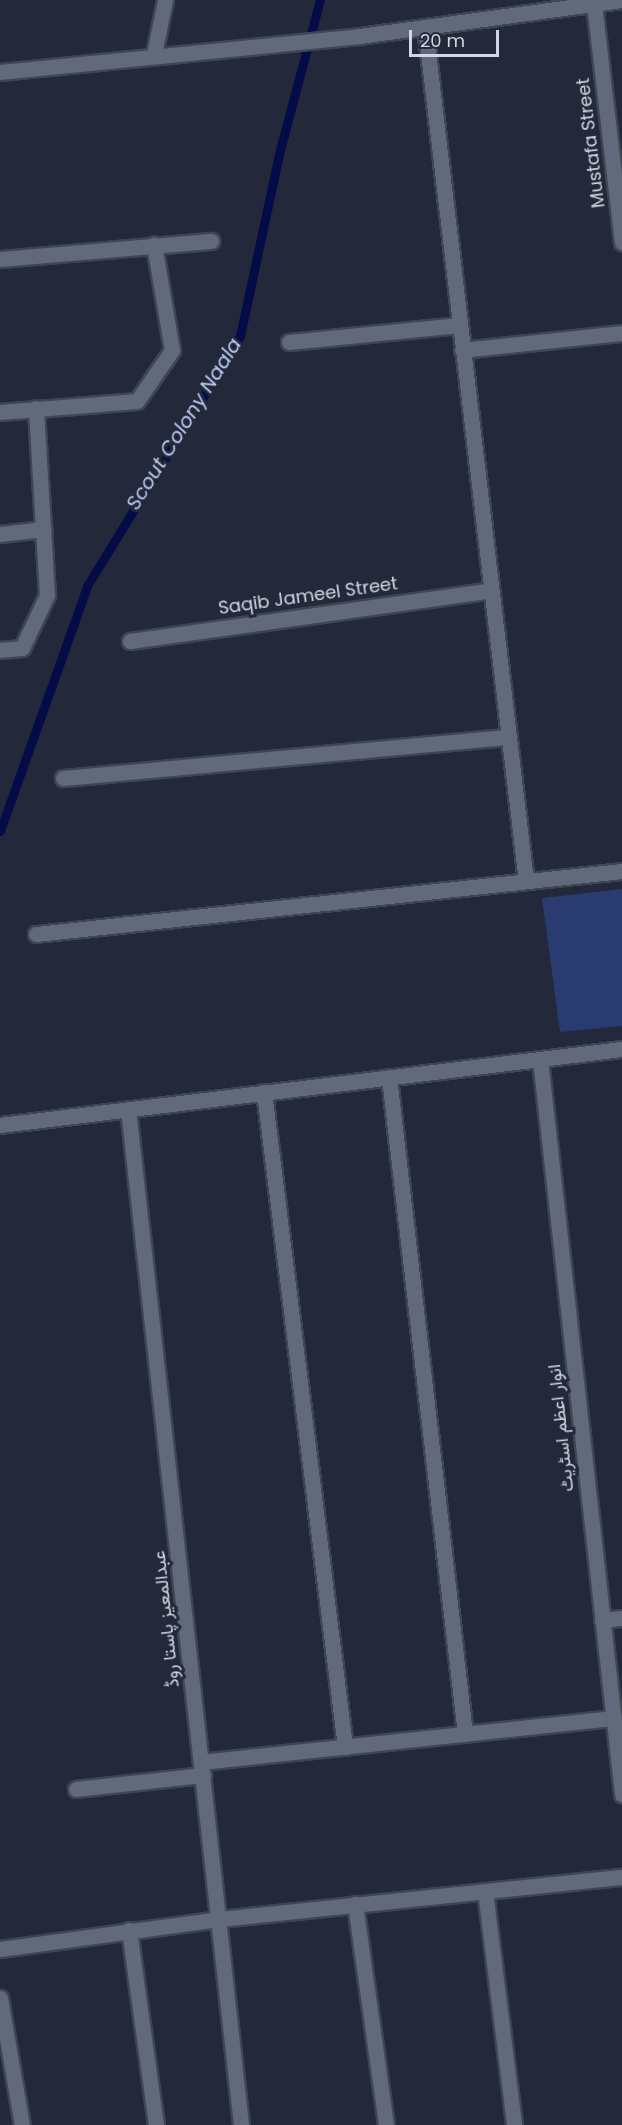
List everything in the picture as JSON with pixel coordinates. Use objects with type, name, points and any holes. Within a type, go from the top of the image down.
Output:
[{"type":"street","points":[[154,54],[165,0]]},
{"type":"street","points":[[0,72],[253,43],[359,36],[622,0]]},
{"type":"street","name":"Mustafa Street","points":[[594,4],[622,242]]},
{"type":"street","points":[[425,27],[526,881]]},
{"type":"street","points":[[0,259],[211,241]]},
{"type":"street","points":[[0,412],[137,401],[172,350],[154,246]]},
{"type":"street","points":[[289,342],[459,325]]},
{"type":"street","points":[[462,350],[622,333]]},
{"type":"street","points":[[0,651],[22,648],[47,595],[36,408]]},
{"type":"street","points":[[0,534],[44,529]]},
{"type":"street","name":"Saqib Jameel Street","points":[[130,641],[491,590]]},
{"type":"street","points":[[63,778],[509,737]]},
{"type":"street","points":[[36,934],[622,871]]},
{"type":"street","points":[[0,1125],[622,1049]]},
{"type":"street","name":"انوار اعظم اسٹریٹ","points":[[540,1059],[622,1794]]},
{"type":"street","points":[[388,1077],[465,1734]]},
{"type":"street","points":[[264,1092],[345,1747]]},
{"type":"street","name":"عبدالمعیز پاستا روڈ","points":[[128,1109],[242,2125]]},
{"type":"street","points":[[602,1620],[622,1618]]},
{"type":"street","points":[[76,1789],[345,1747],[614,1718]]},
{"type":"street","points":[[0,1949],[220,1918],[622,1877]]},
{"type":"street","points":[[485,1891],[514,2125]]},
{"type":"street","points":[[355,1904],[386,2125]]},
{"type":"street","points":[[129,1930],[156,2125]]},
{"type":"street","points":[[0,1998],[22,2125]]},
{"type":"shaded area","points":[[622,889],[622,1026],[560,1032],[542,898]]},
{"type":"waterway","name":"Scout Colony Naala","points":[[0,831],[87,586],[240,336],[280,150],[320,0]]}]
